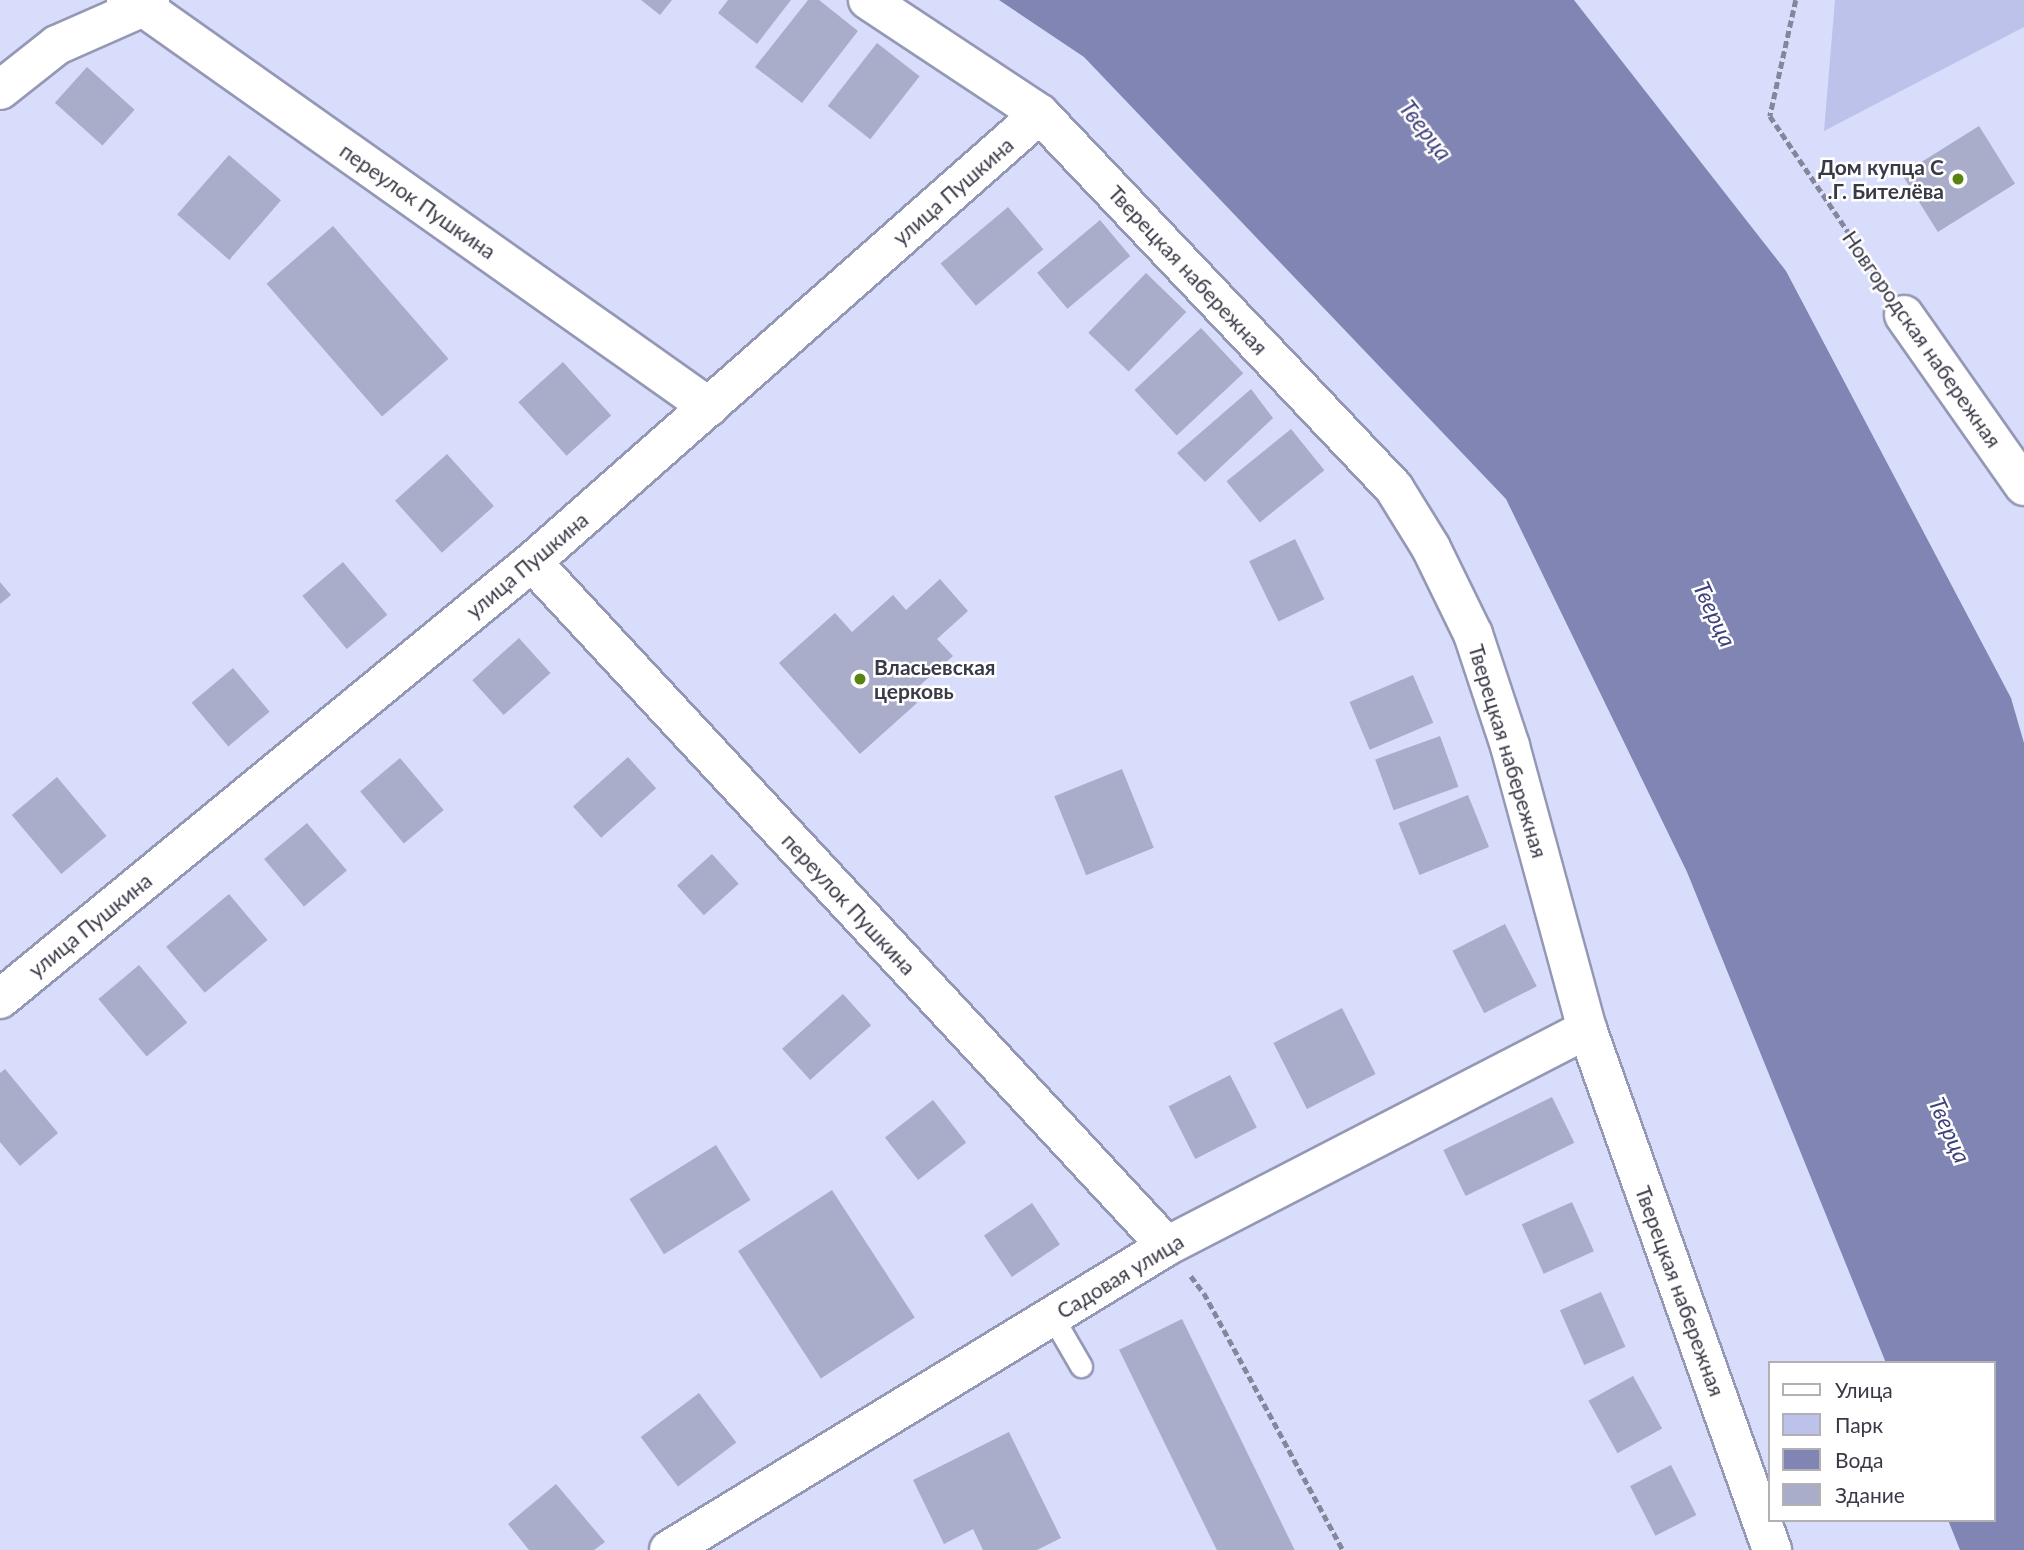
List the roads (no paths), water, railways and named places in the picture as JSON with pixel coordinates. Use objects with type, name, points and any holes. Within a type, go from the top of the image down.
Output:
[{"type":"street","name":"Тверецкая набережная","points":[[868,0],[1040,114],[1394,488],[1431,548],[1473,634],[1510,746],[1587,1029],[1772,1550]]},
{"type":"street","points":[[0,90],[57,45],[140,2]]},
{"type":"street","name":"переулок Пушкина","points":[[140,2],[709,407]]},
{"type":"street","name":"улица Пушкина","points":[[0,999],[532,562],[1040,114]]},
{"type":"street","name":"Новгородская набережная","points":[[1904,315],[2024,486]]},
{"type":"street","name":"переулок Пушкина","points":[[532,562],[1167,1246]]},
{"type":"street","name":"Садовая улица","points":[[669,1550],[1167,1246],[1587,1029]]},
{"type":"lane","points":[[1052,1317],[1081,1366]]},
{"type":"water","name":"Тверца","points":[[999,0],[1574,0],[1786,271],[2011,698],[2024,743],[2024,1550],[1960,1550],[1949,1522],[1996,1522],[1996,1361],[1885,1361],[1687,872],[1506,499],[1084,57]]},
{"type":"place","name":"Дом купца С .Г. Бителёва","points":[[1958,179]]},
{"type":"place","name":"Власьевская церковь","points":[[860,679]]}]
